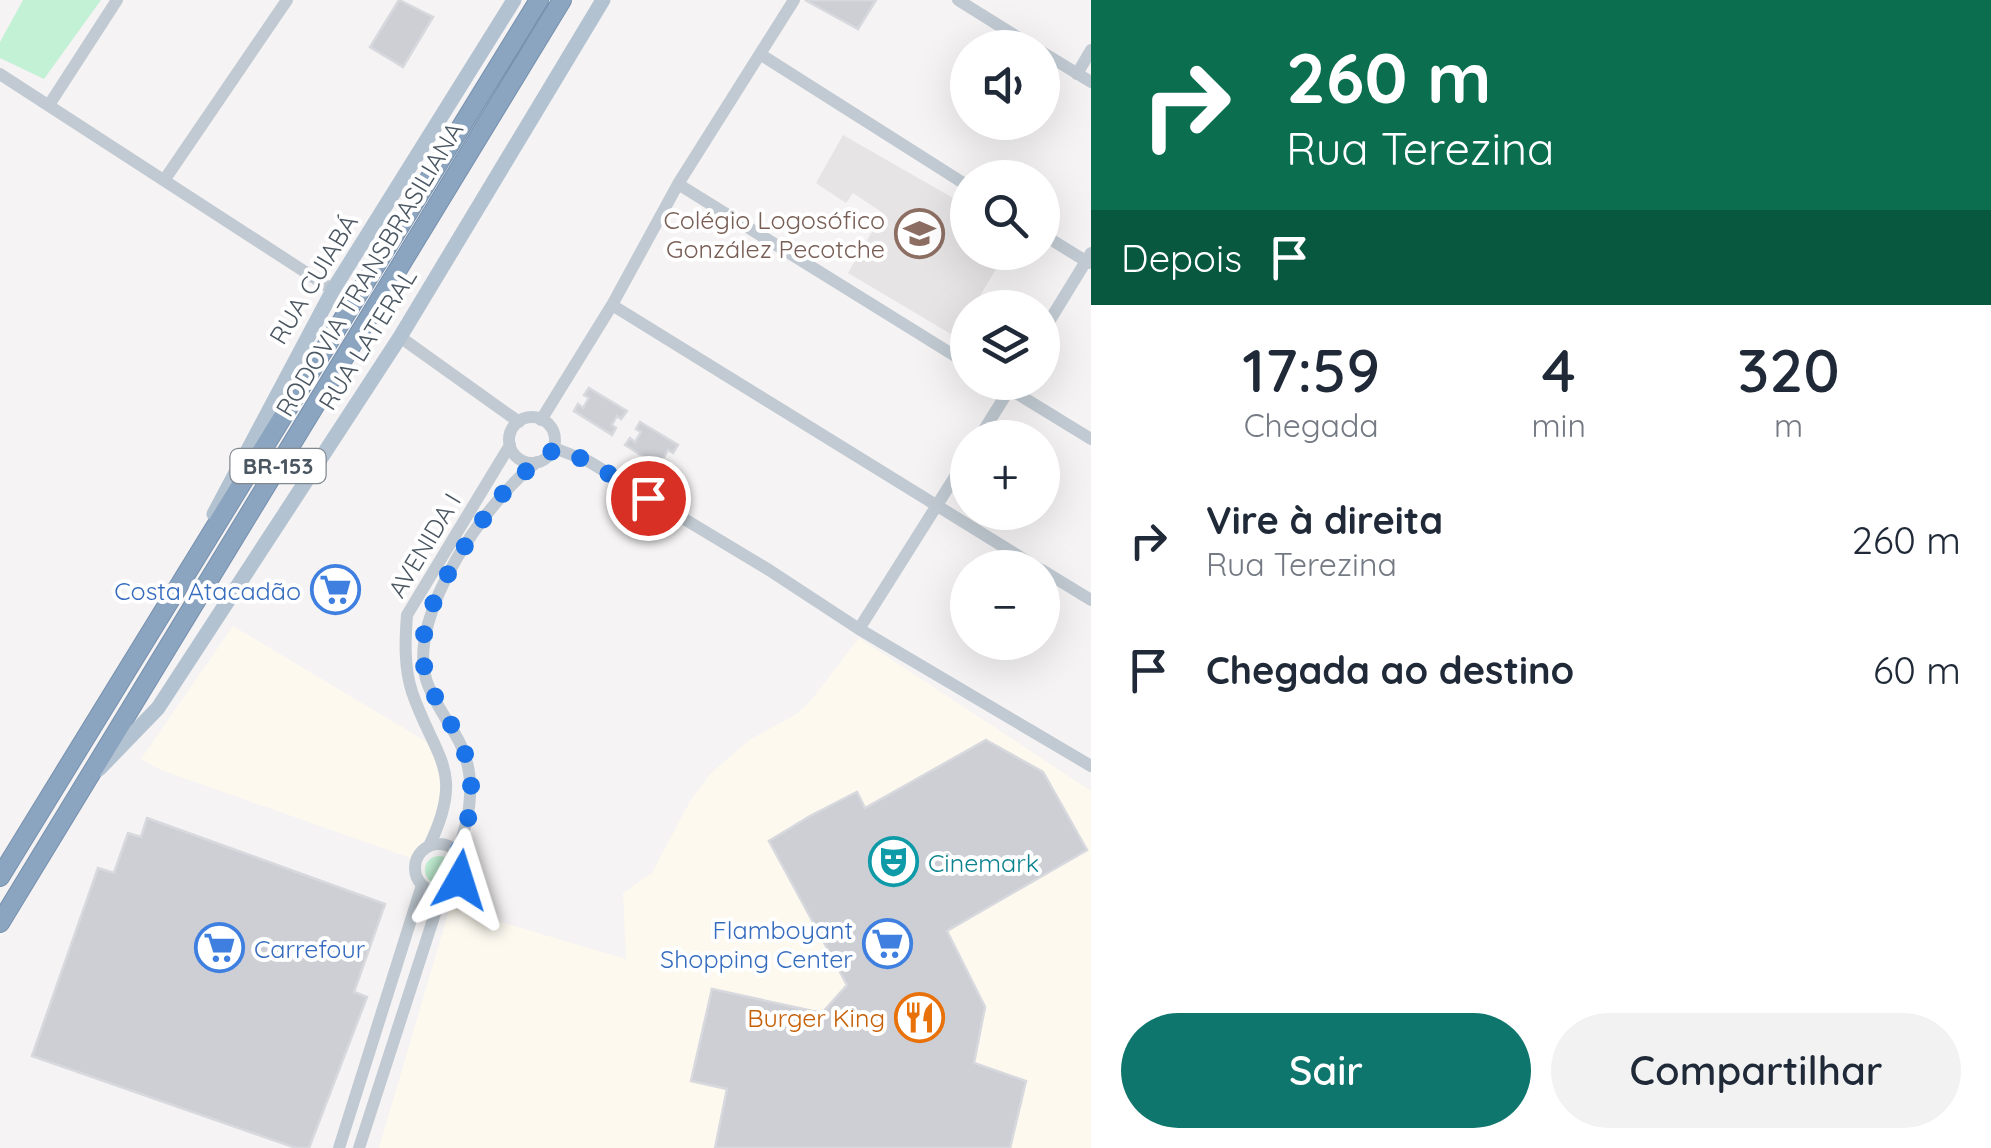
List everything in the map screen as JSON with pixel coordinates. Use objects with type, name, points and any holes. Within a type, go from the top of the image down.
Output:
[{"type":"highway","name":"RODOVIA TRANSBRASILIANA","points":[[0,877],[539,0]]},
{"type":"highway","name":"RODOVIA TRANSBRASILIANA","points":[[0,923],[562,3]]},
{"type":"main road","name":"RUA CUIABÁ","points":[[174,594],[274,396],[333,290],[514,0]]},
{"type":"main road","name":"RUA LATERAL","points":[[83,786],[158,708],[400,337],[602,0]]},
{"type":"street","points":[[49,105],[117,0]]},
{"type":"street","points":[[165,179],[287,0]]},
{"type":"street","points":[[541,420],[612,305],[678,184],[794,0]]},
{"type":"street","points":[[958,0],[1006,30]]},
{"type":"street","points":[[1077,74],[1091,50]]},
{"type":"street","points":[[760,54],[950,175]]},
{"type":"street","points":[[1060,63],[1091,82]]},
{"type":"street","points":[[0,74],[333,290]]},
{"type":"street","points":[[678,184],[950,353]]},
{"type":"street","points":[[1060,244],[1089,259],[1060,305]]},
{"type":"street","points":[[612,305],[1009,550]]},
{"type":"street","points":[[400,337],[519,422]]},
{"type":"street","points":[[1030,400],[1091,439]]},
{"type":"street","points":[[541,420],[553,432],[554,448],[538,462],[524,461],[510,446],[510,434],[519,422],[541,420]]},
{"type":"street","name":"AVENIDA I","points":[[429,846],[445,804],[446,780],[444,762],[412,690],[405,638],[407,615],[510,446]]},
{"type":"street","points":[[554,448],[604,471],[770,570],[859,629],[1091,766]]},
{"type":"street","name":"AVENIDA I","points":[[458,852],[472,785],[458,738],[426,680],[423,634],[435,599],[489,510],[519,476],[538,462]]},
{"type":"street","points":[[859,629],[950,485]]},
{"type":"street","points":[[1060,581],[1091,600]]},
{"type":"street","points":[[338,1148],[422,885],[416,864],[418,856],[429,846],[444,844],[458,852],[462,874],[455,886],[442,892],[422,885]]},
{"type":"street","points":[[359,1148],[442,892]]},
{"type":"shaded area","name":"Colégio Logosófico González Pecotche","points":[[843,135],[950,196],[950,270],[996,270],[983,290],[950,290],[950,333],[848,273],[883,213],[853,193],[846,203],[816,183]]},
{"type":"shaded area","points":[[233,626],[437,748],[445,758],[437,827],[411,858],[161,770],[141,759]]},
{"type":"shaded area","points":[[859,638],[1091,791],[1091,1148],[379,1148],[450,907],[626,959],[623,893],[652,873],[690,801],[710,774],[751,739],[808,704]]},
{"type":"green space","points":[[23,0],[101,0],[44,79],[0,58],[0,42]]},
{"type":"green space","points":[[439,856],[449,860],[453,870],[449,880],[439,884],[429,880],[425,870],[429,860]]},
{"type":"building","points":[[399,0],[433,17],[403,67],[370,47]]},
{"type":"building","points":[[805,0],[876,0],[858,29]]},
{"type":"building","points":[[589,388],[627,411],[621,419],[617,416],[612,435],[574,411],[578,404],[583,408]]},
{"type":"building","points":[[640,422],[678,445],[673,453],[668,450],[663,459],[668,462],[663,469],[625,445],[630,438],[635,442],[641,432],[636,429]]},
{"type":"building","name":"Flamboyant Shopping Center","points":[[986,740],[1043,772],[1087,850],[947,931],[985,1007],[974,1063],[1026,1081],[1010,1148],[715,1148],[727,1089],[691,1081],[712,989],[822,1013],[847,985],[769,841],[857,792],[865,808]]},
{"type":"building","name":"Carrefour","points":[[147,818],[385,904],[354,992],[367,997],[309,1148],[296,1148],[32,1056],[98,868],[114,873],[128,833],[141,837]]},
{"type":"place","name":"Colégio Logosófico González Pecotche","points":[[920,233]]},
{"type":"place","name":"Costa Atacadão","points":[[336,590]]},
{"type":"place","name":"Cinemark","points":[[893,862]]},
{"type":"place","name":"Flamboyant Shopping Center","points":[[888,943]]},
{"type":"place","name":"Carrefour","points":[[219,948]]},
{"type":"place","name":"Burger King","points":[[920,1017]]},
{"type":"route","points":[[460,880],[463,866],[458,852],[472,785],[458,738],[426,680],[423,634],[435,599],[489,510],[519,476],[554,448],[588,461],[648,498]]}]
